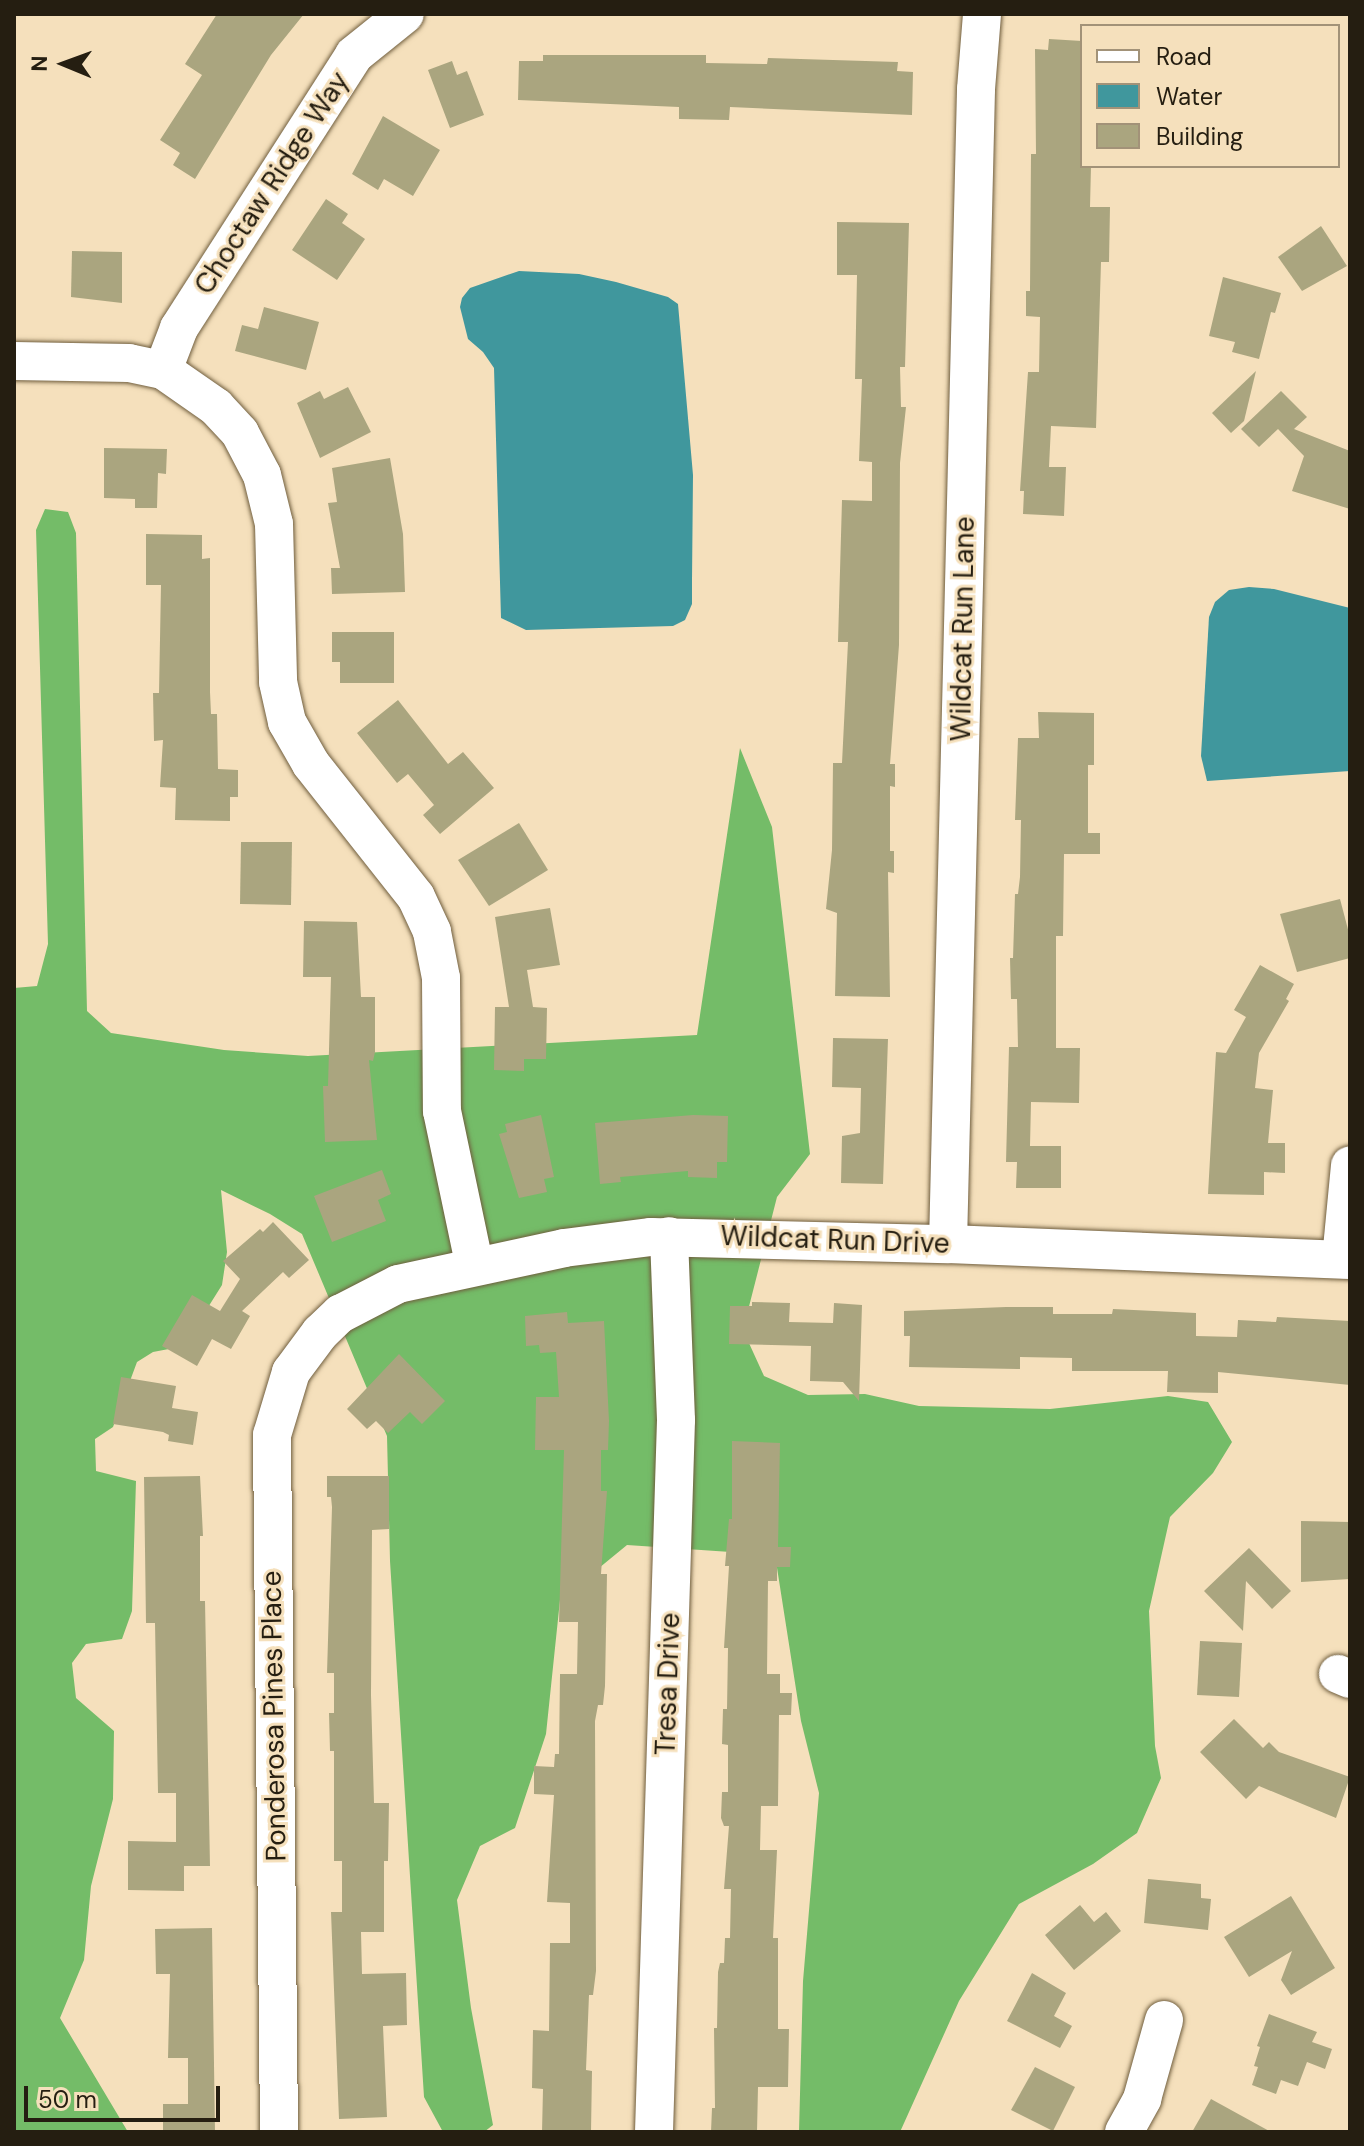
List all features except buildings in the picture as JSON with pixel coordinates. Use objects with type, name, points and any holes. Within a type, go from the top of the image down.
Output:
[{"type":"street","name":"Choctaw Ridge Way","points":[[163,370],[179,328],[354,55],[405,14]]},
{"type":"street","name":"Wildcat Run Lane","points":[[948,1244],[976,89],[982,14]]},
{"type":"street","points":[[14,361],[129,363],[163,370],[216,407],[240,433],[262,475],[274,524],[278,682],[287,722],[311,764],[416,897],[432,932],[441,978],[442,1111],[475,1267]]},
{"type":"street","points":[[1346,1259],[1350,1165]]},
{"type":"street","name":"Wildcat Run Drive","points":[[334,1320],[352,1305],[398,1284],[592,1243],[669,1236],[1346,1259]]},
{"type":"street","name":"Tresa Drive","points":[[654,2132],[676,1420],[669,1236]]},
{"type":"street","name":"Ponderosa Pines Place","points":[[279,2132],[272,1435],[291,1372],[334,1320]]},
{"type":"street","points":[[1124,2132],[1142,2099],[1164,2020]]},
{"type":"green space","points":[[45,509],[68,512],[76,533],[87,1011],[111,1033],[224,1050],[308,1056],[697,1035],[740,748],[772,827],[810,1154],[777,1197],[743,1330],[764,1376],[808,1395],[865,1394],[919,1406],[1050,1409],[1168,1396],[1208,1402],[1232,1442],[1213,1473],[1170,1517],[1149,1611],[1155,1746],[1161,1778],[1137,1833],[1093,1864],[1019,1904],[959,2001],[900,2132],[799,2132],[803,1981],[819,1793],[801,1721],[775,1555],[627,1545],[560,1600],[546,1734],[515,1828],[480,1846],[457,1900],[471,2008],[493,2125],[484,2132],[443,2132],[424,2097],[390,1561],[387,1436],[302,1234],[221,1190],[227,1252],[222,1285],[195,1328],[174,1348],[153,1352],[137,1362],[113,1427],[95,1439],[96,1471],[136,1481],[132,1611],[122,1639],[86,1644],[72,1663],[76,1698],[114,1731],[113,1799],[91,1886],[84,1960],[60,2018],[128,2132],[14,2132],[14,988],[37,986],[48,944],[36,530]]},
{"type":"water","points":[[519,271],[579,274],[668,297],[678,304],[693,475],[692,604],[685,620],[673,626],[526,630],[501,618],[494,368],[483,352],[468,339],[460,307],[462,298],[470,288]]},
{"type":"water","points":[[1249,587],[1274,589],[1350,608],[1350,771],[1207,781],[1201,756],[1209,617],[1215,602],[1229,590]]}]
